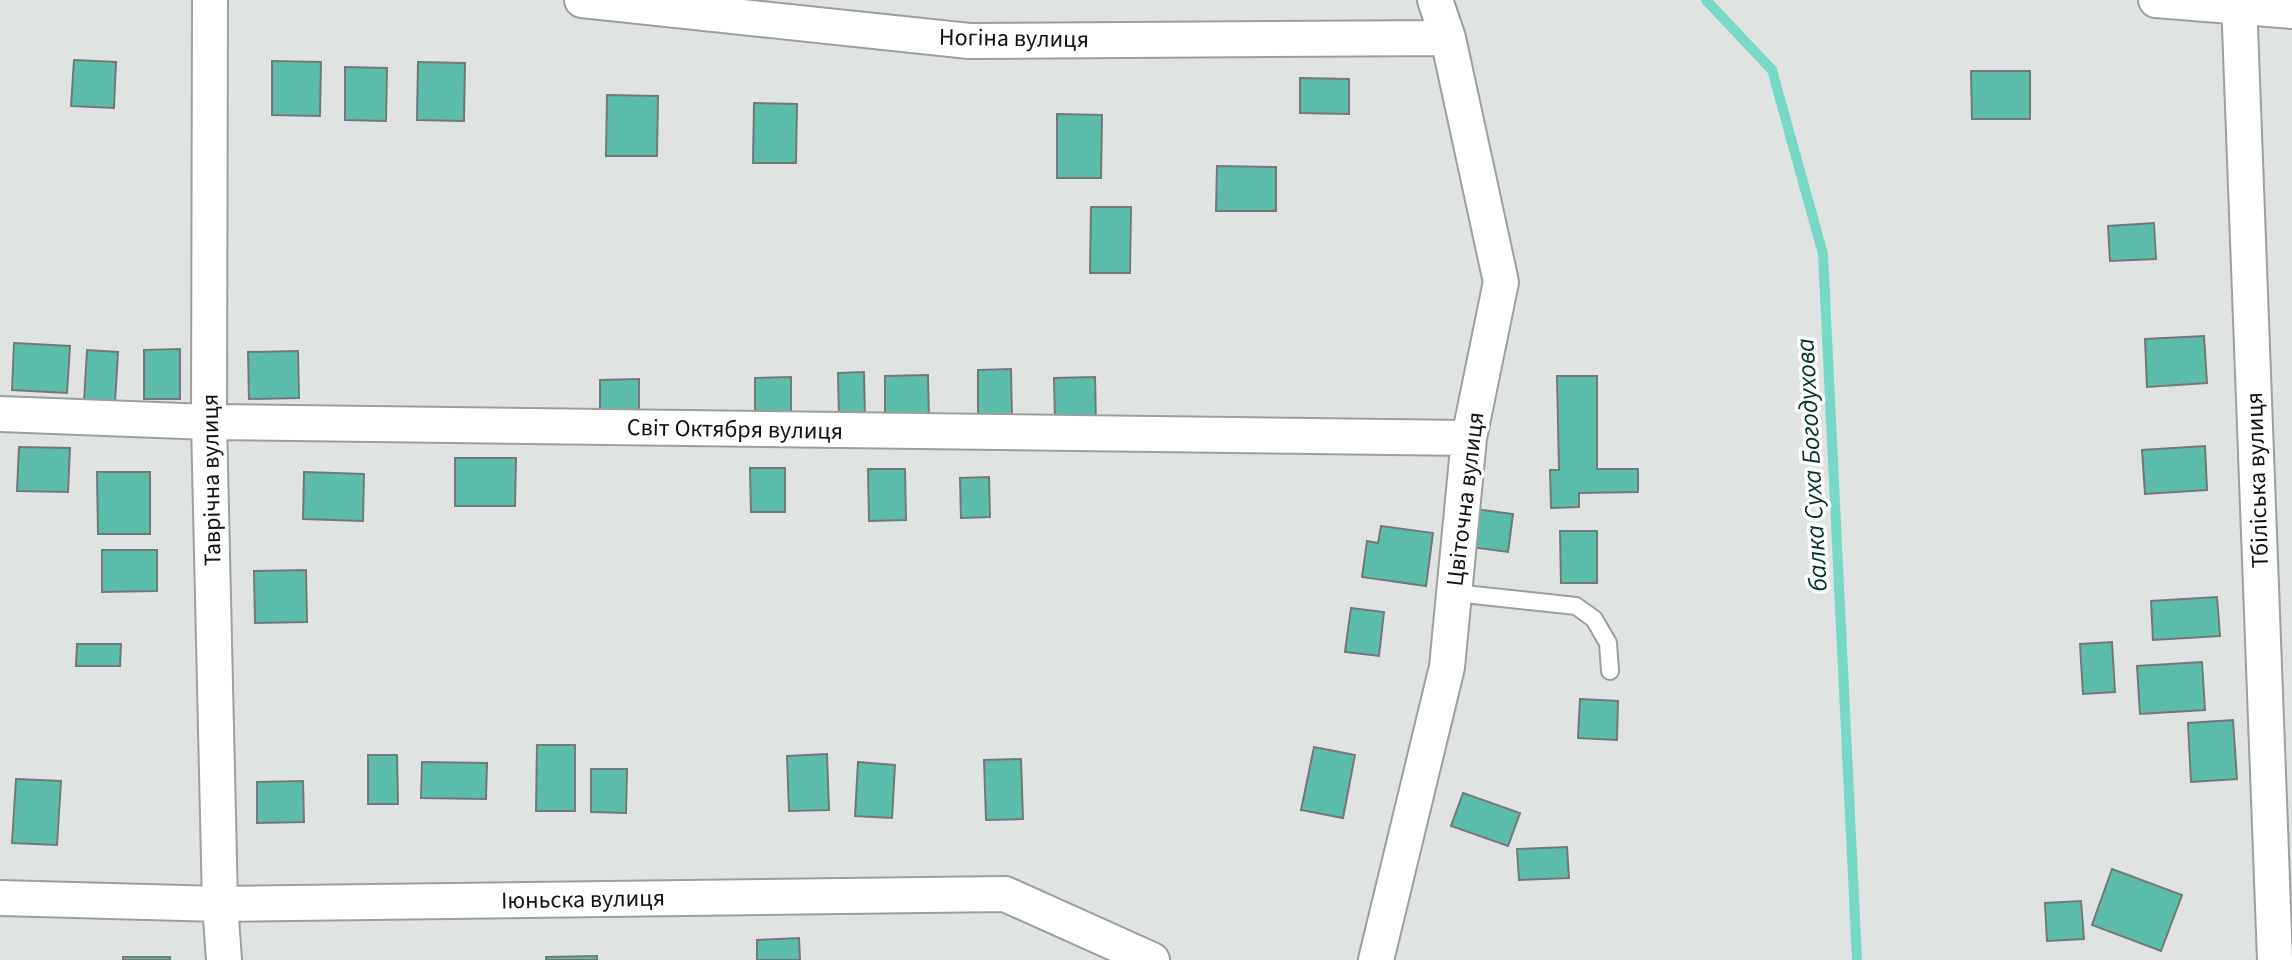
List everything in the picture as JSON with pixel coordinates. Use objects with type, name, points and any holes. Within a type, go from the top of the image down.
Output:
[{"type":"street","name":"Таврічна вулиця","points":[[210,0],[209,422],[220,904],[224,960]]},
{"type":"street","name":"Ногіна вулиця","points":[[582,0],[969,41],[1448,38]]},
{"type":"street","name":"Цвiточна вулиця","points":[[1376,960],[1447,667],[1469,438],[1501,282],[1448,38],[1435,0]]},
{"type":"street","points":[[2156,0],[2239,3],[2292,11]]},
{"type":"street","name":"Тбіліська вулиця","points":[[2239,3],[2275,960]]},
{"type":"street","name":"Світ Октября вулиця","points":[[0,414],[209,422],[1469,438]]},
{"type":"street","name":"Iюньска вулиця","points":[[0,898],[220,904],[1005,894],[1152,960]]},
{"type":"lane","points":[[1455,593],[1576,606],[1594,619],[1608,643],[1610,671]]},
{"type":"building","points":[[74,60],[116,62],[114,108],[71,106]]},
{"type":"building","points":[[272,61],[321,62],[320,116],[272,115]]},
{"type":"building","points":[[418,62],[465,63],[464,121],[417,120]]},
{"type":"building","points":[[345,67],[387,68],[386,121],[345,120]]},
{"type":"building","points":[[1971,71],[2030,71],[2030,119],[1972,119]]},
{"type":"building","points":[[1300,78],[1349,79],[1349,114],[1300,113]]},
{"type":"building","points":[[607,95],[658,96],[657,156],[606,156]]},
{"type":"building","points":[[754,103],[797,104],[796,163],[753,163]]},
{"type":"building","points":[[1057,114],[1102,115],[1101,178],[1057,178]]},
{"type":"building","points":[[1217,166],[1276,167],[1276,211],[1216,211]]},
{"type":"building","points":[[1091,207],[1131,207],[1130,273],[1090,273]]},
{"type":"building","points":[[2154,223],[2156,259],[2110,261],[2108,226]]},
{"type":"building","points":[[2204,336],[2207,383],[2147,387],[2145,339]]},
{"type":"building","points":[[14,343],[70,346],[67,393],[12,390]]},
{"type":"building","points":[[180,349],[180,399],[144,399],[144,350]]},
{"type":"building","points":[[87,350],[118,352],[115,403],[84,402]]},
{"type":"building","points":[[298,351],[299,398],[249,399],[248,352]]},
{"type":"building","points":[[1011,369],[1012,421],[978,421],[978,370]]},
{"type":"building","points":[[864,372],[865,417],[839,417],[838,373]]},
{"type":"building","points":[[928,375],[929,419],[885,419],[885,376]]},
{"type":"building","points":[[1557,376],[1597,376],[1597,469],[1638,469],[1638,492],[1579,493],[1579,507],[1551,508],[1550,470],[1559,470]]},
{"type":"building","points":[[791,377],[791,418],[755,419],[755,378]]},
{"type":"building","points":[[1095,377],[1096,423],[1055,424],[1054,378]]},
{"type":"building","points":[[639,379],[639,414],[600,415],[600,380]]},
{"type":"building","points":[[2205,446],[2207,490],[2145,494],[2142,450]]},
{"type":"building","points":[[19,447],[70,448],[68,492],[17,491]]},
{"type":"building","points":[[455,458],[516,458],[515,506],[455,506]]},
{"type":"building","points":[[750,468],[785,468],[785,512],[751,512]]},
{"type":"building","points":[[868,469],[905,469],[906,520],[869,521]]},
{"type":"building","points":[[97,472],[150,472],[150,534],[98,534]]},
{"type":"building","points":[[304,472],[364,474],[363,521],[303,519]]},
{"type":"building","points":[[989,477],[990,517],[961,518],[960,478]]},
{"type":"building","points":[[1475,509],[1513,514],[1508,552],[1470,547]]},
{"type":"building","points":[[1381,526],[1433,533],[1426,586],[1362,577],[1367,541],[1378,543]]},
{"type":"building","points":[[1560,531],[1597,531],[1597,583],[1561,583]]},
{"type":"building","points":[[102,550],[157,550],[157,591],[102,592]]},
{"type":"building","points":[[306,570],[307,622],[255,623],[254,571]]},
{"type":"building","points":[[2217,597],[2220,636],[2153,640],[2151,601]]},
{"type":"building","points":[[1351,608],[1384,612],[1379,656],[1345,652]]},
{"type":"building","points":[[2112,642],[2115,692],[2083,694],[2080,644]]},
{"type":"building","points":[[77,644],[121,644],[120,666],[76,666]]},
{"type":"building","points":[[2202,662],[2205,710],[2140,714],[2137,666]]},
{"type":"building","points":[[1580,699],[1618,701],[1617,740],[1578,738]]},
{"type":"building","points":[[2233,720],[2237,779],[2191,782],[2188,723]]},
{"type":"building","points":[[537,745],[575,745],[575,811],[536,811]]},
{"type":"building","points":[[1314,747],[1355,755],[1343,818],[1301,810]]},
{"type":"building","points":[[827,754],[829,810],[789,811],[787,756]]},
{"type":"building","points":[[368,755],[397,755],[398,804],[368,804]]},
{"type":"building","points":[[1021,759],[1023,819],[986,820],[984,760]]},
{"type":"building","points":[[422,762],[487,763],[486,799],[421,798]]},
{"type":"building","points":[[858,762],[895,765],[892,818],[855,816]]},
{"type":"building","points":[[591,769],[627,769],[626,813],[591,812]]},
{"type":"building","points":[[16,779],[61,781],[57,845],[12,843]]},
{"type":"building","points":[[303,781],[304,822],[257,823],[257,782]]},
{"type":"building","points":[[1463,793],[1520,813],[1508,846],[1451,826]]},
{"type":"building","points":[[1567,847],[1569,878],[1519,880],[1517,849]]},
{"type":"building","points":[[2112,869],[2182,895],[2161,951],[2092,925]]},
{"type":"building","points":[[2081,901],[2084,939],[2047,941],[2045,903]]},
{"type":"building","points":[[799,938],[800,960],[757,960],[757,940]]},
{"type":"building","points":[[597,956],[597,960],[546,960],[546,957]]},
{"type":"building","points":[[123,957],[170,957],[170,960],[123,960]]},
{"type":"waterway","name":"балка Суха Богодухова","points":[[1706,0],[1772,70],[1823,254],[1857,960]]}]
